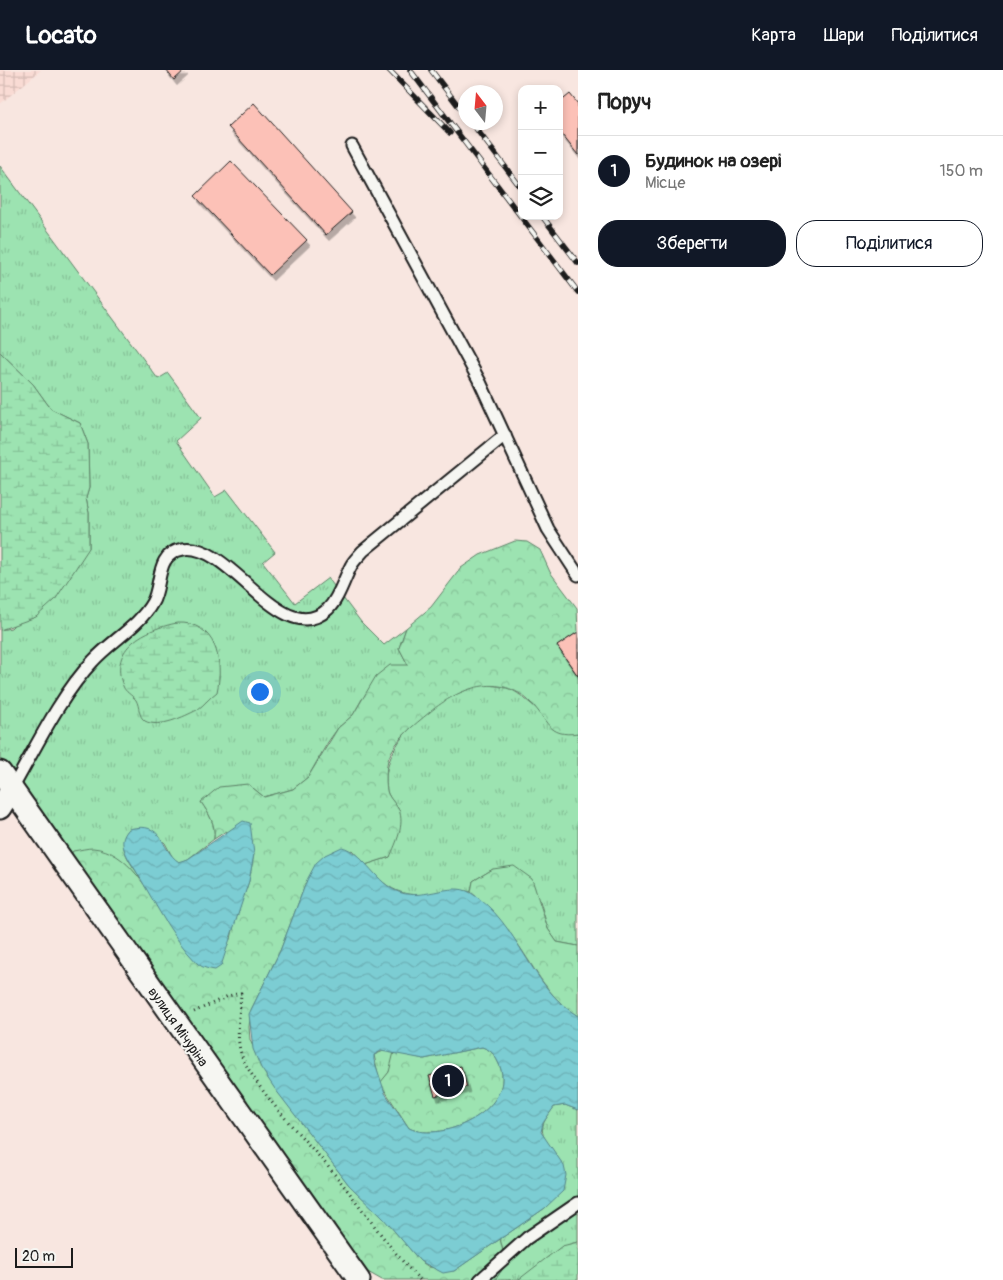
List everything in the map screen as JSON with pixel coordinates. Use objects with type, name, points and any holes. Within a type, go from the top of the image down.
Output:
[{"type":"street","points":[[0,808],[6,781]]},
{"type":"street","name":"вулиця Мічуріна","points":[[6,781],[358,1280]]},
{"type":"lane","points":[[352,146],[480,382],[548,528],[578,575]]},
{"type":"lane","points":[[6,781],[92,662],[147,612],[157,596],[161,564],[170,554],[184,548],[202,552],[220,562],[275,606],[294,618],[313,619],[328,608],[352,564],[364,551],[505,435]]},
{"type":"lane","points":[[480,1280],[527,1238],[578,1204]]},
{"type":"path","points":[[171,1017],[196,1012],[228,996],[241,993],[239,1037],[243,1059],[266,1093],[376,1224],[396,1254],[420,1280]]},
{"type":"shaded area","points":[[0,70],[41,70],[0,104]]},
{"type":"green space","points":[[0,166],[158,379],[168,373],[201,418],[176,441],[215,497],[227,490],[275,552],[263,562],[295,603],[328,578],[361,622],[384,645],[406,628],[399,648],[408,665],[362,699],[353,715],[338,728],[328,742],[308,777],[293,789],[264,797],[248,784],[201,802],[213,824],[214,839],[188,859],[179,863],[173,858],[165,843],[148,829],[129,829],[123,842],[124,849],[143,881],[126,864],[71,854],[0,763],[0,630],[11,628],[89,548],[89,513],[86,498],[89,488],[88,444],[80,423],[51,409],[33,384],[0,352]]},
{"type":"green space","points":[[0,352],[33,384],[51,409],[80,423],[88,444],[89,488],[86,498],[89,513],[89,548],[55,600],[36,617],[0,630]]},
{"type":"green space","points":[[515,541],[527,542],[540,550],[550,572],[577,608],[578,632],[557,646],[578,676],[578,733],[560,733],[554,730],[537,709],[519,693],[493,685],[480,686],[454,696],[441,703],[417,722],[395,746],[387,763],[387,791],[401,816],[399,834],[390,857],[365,865],[352,850],[307,880],[280,951],[251,1010],[250,1040],[267,1077],[349,1185],[384,1218],[420,1261],[429,1267],[454,1271],[500,1239],[506,1264],[495,1280],[382,1280],[359,1267],[71,854],[73,851],[93,848],[117,856],[136,874],[164,917],[231,939],[235,920],[249,881],[254,854],[226,831],[214,839],[213,824],[201,802],[219,787],[248,784],[264,797],[293,789],[308,777],[338,728],[353,715],[376,676],[390,665],[408,665],[399,648],[406,628],[431,607],[461,568],[480,555]]},
{"type":"green space","points":[[177,623],[190,624],[201,629],[209,636],[218,656],[219,680],[217,692],[192,713],[164,723],[151,723],[143,719],[136,700],[123,686],[120,672],[121,661],[125,651],[142,635]]},
{"type":"green space","points":[[483,684],[514,691],[562,728],[578,733],[578,946],[557,942],[548,929],[540,901],[493,869],[473,881],[471,892],[453,890],[414,895],[397,891],[381,881],[365,865],[390,857],[400,811],[388,794],[386,776],[389,761],[396,747],[405,734],[428,711],[454,695]]},
{"type":"green space","points":[[514,866],[532,879],[548,929],[557,942],[578,946],[578,1016],[551,993],[507,929],[471,892],[473,881],[493,869]]},
{"type":"green space","points":[[482,1047],[490,1051],[495,1057],[502,1078],[499,1093],[489,1107],[475,1118],[459,1126],[441,1131],[424,1132],[409,1128],[380,1083],[389,1072],[394,1052],[424,1059]]},
{"type":"green space","points":[[386,1050],[394,1052],[393,1061],[388,1073],[380,1083],[374,1055]]},
{"type":"green space","points":[[565,1105],[578,1110],[578,1242],[561,1248],[534,1270],[519,1279],[495,1280],[506,1264],[500,1239],[545,1208],[554,1153],[545,1140],[542,1130],[545,1120],[554,1107]]},
{"type":"green space","points":[[578,1242],[578,1280],[518,1280],[562,1246]]},
{"type":"water","points":[[243,821],[250,823],[254,854],[249,881],[221,966],[215,970],[208,969],[198,964],[168,926],[128,858],[123,846],[123,839],[129,829],[141,827],[149,829],[160,837],[179,862],[188,859]]},
{"type":"water","points":[[342,847],[349,850],[356,854],[387,885],[404,894],[425,894],[454,889],[471,893],[487,905],[501,921],[548,989],[562,1004],[578,1016],[578,1110],[565,1105],[554,1107],[543,1123],[541,1132],[564,1166],[566,1175],[563,1191],[545,1208],[454,1271],[443,1273],[420,1261],[383,1218],[349,1185],[275,1089],[261,1068],[253,1049],[249,1014],[280,951],[307,880],[316,863],[325,855]],"holes":[[[482,1047],[492,1053],[498,1062],[502,1078],[499,1093],[489,1107],[475,1118],[458,1126],[440,1131],[424,1132],[409,1128],[385,1093],[374,1060],[374,1055],[381,1051],[424,1059]]]},
{"type":"building","points":[[166,70],[185,70],[174,80]]},
{"type":"building","points":[[570,94],[578,104],[578,155],[563,136],[563,100]]},
{"type":"building","points":[[254,103],[352,212],[326,235],[228,127]]},
{"type":"building","points":[[231,161],[307,240],[270,275],[195,196]]},
{"type":"building","points":[[578,632],[578,676],[557,646]]},
{"type":"building","points":[[461,1066],[467,1087],[435,1096],[429,1076]]},
{"type":"railway","points":[[389,70],[450,133]]},
{"type":"railway","points":[[410,70],[578,292]]},
{"type":"railway","points":[[431,70],[458,105]]},
{"type":"railway","points":[[477,130],[518,184]]},
{"type":"railway","points":[[545,220],[578,263]]},
{"type":"place","name":"Будинок на озері","points":[[448,1081]]}]
